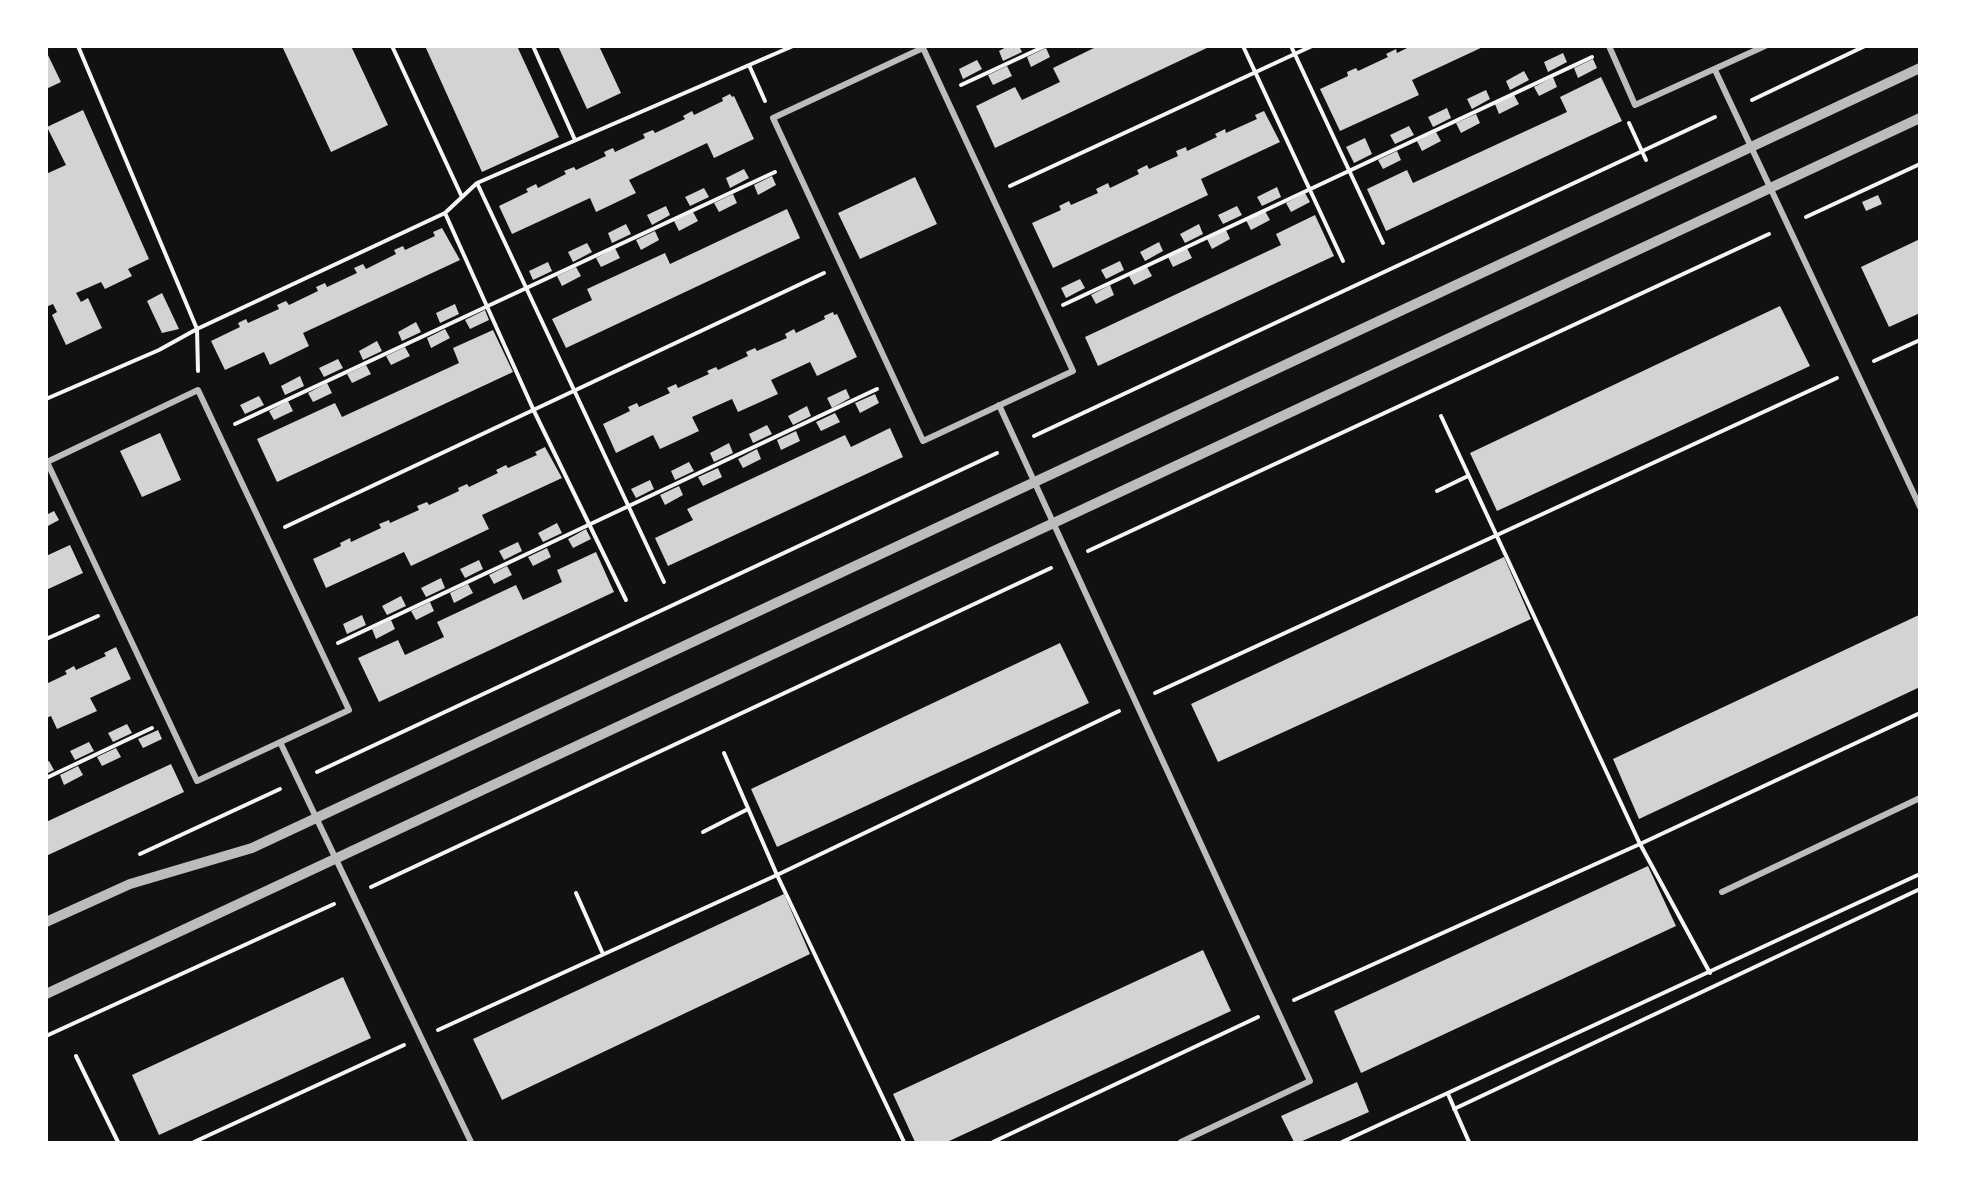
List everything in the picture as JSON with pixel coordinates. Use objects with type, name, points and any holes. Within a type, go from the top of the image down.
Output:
[{"type":"street","points":[[1610,47],[1635,105],[1765,46]]},
{"type":"street","points":[[924,48],[944,93],[1073,371],[923,441],[773,118],[924,48]]},
{"type":"street","points":[[46,922],[130,884],[252,848],[1033,480],[1920,68]]},
{"type":"street","points":[[1715,70],[1920,507]]},
{"type":"street","points":[[46,994],[1920,118]]},
{"type":"street","points":[[198,390],[218,432],[349,710],[197,781],[47,462],[198,390]]},
{"type":"street","points":[[999,405],[1135,703],[1278,1007],[1310,1081],[1181,1143]]},
{"type":"street","points":[[280,742],[471,1143]]},
{"type":"street","points":[[1722,892],[1920,798]]},
{"type":"path","points":[[78,46],[197,329],[198,390]]},
{"type":"path","points":[[392,46],[462,197]]},
{"type":"path","points":[[533,46],[575,140]]},
{"type":"path","points":[[46,399],[159,350],[197,329],[445,213],[477,183],[793,46]]},
{"type":"path","points":[[944,93],[1045,46]]},
{"type":"path","points":[[1243,46],[1343,261]]},
{"type":"path","points":[[1291,46],[1383,243]]},
{"type":"path","points":[[992,194],[1312,46]]},
{"type":"path","points":[[130,859],[1865,46]]},
{"type":"path","points":[[1047,313],[1610,47]]},
{"type":"path","points":[[749,66],[773,118]]},
{"type":"path","points":[[218,432],[794,163]]},
{"type":"path","points":[[46,1036],[352,896],[1920,164]]},
{"type":"path","points":[[477,183],[664,582]]},
{"type":"path","points":[[445,213],[534,411],[626,600]]},
{"type":"path","points":[[267,536],[841,266]]},
{"type":"path","points":[[194,1143],[777,875],[1135,703],[1920,340]]},
{"type":"path","points":[[321,651],[895,381]]},
{"type":"path","points":[[1441,416],[1640,844],[1710,972]]},
{"type":"path","points":[[1437,490],[1468,476]]},
{"type":"path","points":[[46,639],[115,608]]},
{"type":"path","points":[[993,1143],[1278,1007],[1640,844],[1920,712]]},
{"type":"path","points":[[46,778],[168,720]]},
{"type":"path","points":[[724,753],[777,875],[904,1143]]},
{"type":"path","points":[[703,832],[748,809]]},
{"type":"path","points":[[1342,1143],[1920,874]]},
{"type":"path","points":[[1454,1109],[1920,889]]},
{"type":"path","points":[[576,893],[603,954]]},
{"type":"path","points":[[76,1056],[118,1143]]},
{"type":"path","points":[[1448,1094],[1469,1143]]},
{"type":"building","points":[[282,46],[351,46],[388,125],[331,152]]},
{"type":"building","points":[[425,46],[517,46],[559,137],[482,172]]},
{"type":"building","points":[[558,46],[599,46],[621,93],[587,109]]},
{"type":"building","points":[[1008,46],[1019,46],[1022,52],[1003,61],[999,51]]},
{"type":"building","points":[[1098,46],[1211,46],[995,148],[976,106],[1015,87],[1022,100],[1060,82],[1053,68]]},
{"type":"building","points":[[1411,46],[1485,46],[1412,80],[1419,95],[1340,131],[1320,89],[1348,76],[1347,72],[1356,68],[1358,71],[1388,57],[1386,54],[1396,49],[1397,53]]},
{"type":"building","points":[[1046,48],[1050,57],[1031,67],[1027,57]]},
{"type":"building","points":[[46,51],[61,82],[46,89]]},
{"type":"building","points":[[1563,53],[1567,62],[1548,72],[1544,62]]},
{"type":"building","points":[[1593,59],[1597,68],[1578,78],[1574,68]]},
{"type":"building","points":[[977,60],[982,69],[963,79],[959,69]]},
{"type":"building","points":[[1007,66],[1012,76],[993,85],[988,75]]},
{"type":"building","points":[[1524,71],[1529,80],[1510,90],[1506,81]]},
{"type":"building","points":[[1553,77],[1557,87],[1539,96],[1534,87]]},
{"type":"building","points":[[1601,77],[1622,121],[1386,231],[1367,189],[1407,170],[1413,183],[1567,112],[1560,97]]},
{"type":"building","points":[[1486,90],[1490,99],[1472,109],[1467,99]]},
{"type":"building","points":[[730,94],[734,96],[754,139],[714,158],[707,143],[629,180],[636,193],[596,212],[590,198],[512,234],[499,206],[528,192],[526,189],[536,184],[538,188],[566,174],[564,171],[574,167],[576,170],[606,156],[604,152],[613,148],[615,152],[645,138],[643,134],[653,130],[655,133],[685,119],[683,116],[692,111],[694,115],[723,101],[722,98]]},
{"type":"building","points":[[1514,95],[1519,104],[1499,114],[1495,104]]},
{"type":"building","points":[[1447,108],[1451,118],[1433,127],[1428,117]]},
{"type":"building","points":[[83,110],[149,259],[128,269],[132,276],[105,289],[101,282],[76,293],[81,302],[88,298],[102,328],[66,345],[52,315],[57,312],[53,304],[46,307],[46,174],[66,165],[47,127]]},
{"type":"building","points":[[1264,111],[1280,142],[1201,179],[1208,195],[1053,268],[1032,223],[1061,210],[1059,206],[1069,201],[1071,205],[1098,193],[1096,189],[1108,183],[1110,188],[1139,174],[1137,170],[1147,165],[1149,169],[1178,156],[1176,151],[1186,147],[1187,151],[1217,137],[1215,134],[1225,129],[1226,133],[1257,119],[1255,115]]},
{"type":"building","points":[[1476,114],[1480,123],[1461,133],[1456,123]]},
{"type":"building","points":[[1409,126],[1414,135],[1395,144],[1390,135]]},
{"type":"building","points":[[1436,132],[1441,141],[1422,151],[1417,141]]},
{"type":"building","points":[[1365,138],[1372,154],[1354,163],[1346,147]]},
{"type":"building","points":[[1397,151],[1401,160],[1383,169],[1378,160]]},
{"type":"building","points":[[744,169],[749,178],[730,188],[726,178]]},
{"type":"building","points":[[772,176],[776,185],[758,195],[754,185]]},
{"type":"building","points":[[915,177],[937,224],[860,259],[838,213]]},
{"type":"building","points":[[1277,187],[1281,197],[1262,206],[1257,197]]},
{"type":"building","points":[[704,188],[709,197],[690,206],[685,197]]},
{"type":"building","points":[[1305,193],[1310,202],[1291,212],[1286,203]]},
{"type":"building","points":[[733,194],[737,203],[719,212],[714,203]]},
{"type":"building","points":[[1878,195],[1882,204],[1866,211],[1862,202]]},
{"type":"building","points":[[666,206],[670,215],[652,225],[647,215]]},
{"type":"building","points":[[1237,206],[1242,215],[1223,224],[1218,215]]},
{"type":"building","points":[[787,209],[800,238],[566,348],[552,319],[592,300],[587,289],[665,253],[670,264]]},
{"type":"building","points":[[1265,211],[1270,220],[1251,230],[1246,220]]},
{"type":"building","points":[[693,212],[698,221],[679,231],[674,221]]},
{"type":"building","points":[[1315,215],[1334,256],[1098,366],[1085,337],[1281,245],[1276,234]]},
{"type":"building","points":[[626,224],[631,234],[612,243],[608,233]]},
{"type":"building","points":[[1199,224],[1203,234],[1185,243],[1180,234]]},
{"type":"building","points":[[442,228],[460,260],[303,333],[309,346],[270,365],[264,352],[225,370],[211,341],[240,327],[238,323],[246,319],[248,323],[279,309],[277,305],[286,301],[289,305],[318,291],[316,287],[325,283],[327,287],[357,273],[354,268],[363,264],[366,269],[396,254],[394,250],[403,246],[405,250],[435,236],[433,232]]},
{"type":"building","points":[[1226,230],[1230,239],[1212,249],[1207,239]]},
{"type":"building","points":[[655,231],[659,240],[641,250],[636,240]]},
{"type":"building","points":[[1920,239],[1920,313],[1889,327],[1861,267]]},
{"type":"building","points":[[1159,242],[1163,251],[1145,261],[1140,252]]},
{"type":"building","points":[[587,243],[592,252],[573,262],[568,252]]},
{"type":"building","points":[[615,248],[620,258],[601,267],[596,258]]},
{"type":"building","points":[[1187,248],[1192,258],[1173,267],[1168,257]]},
{"type":"building","points":[[1120,261],[1124,270],[1106,279],[1101,270]]},
{"type":"building","points":[[548,262],[552,271],[533,280],[529,271]]},
{"type":"building","points":[[576,267],[581,276],[562,286],[557,276]]},
{"type":"building","points":[[1147,267],[1152,276],[1134,285],[1129,276]]},
{"type":"building","points":[[1080,279],[1085,288],[1066,298],[1061,288]]},
{"type":"building","points":[[1110,285],[1114,295],[1096,304],[1091,295]]},
{"type":"building","points":[[162,293],[179,329],[162,333],[147,301]]},
{"type":"building","points":[[455,304],[459,314],[440,323],[436,313]]},
{"type":"building","points":[[1780,306],[1810,366],[1497,511],[1470,453]]},
{"type":"building","points":[[485,310],[489,320],[470,329],[465,320]]},
{"type":"building","points":[[833,312],[834,315],[837,314],[857,357],[817,376],[810,362],[771,380],[778,394],[738,412],[732,399],[692,417],[699,431],[660,449],[653,435],[616,453],[603,424],[630,411],[628,407],[637,403],[639,407],[670,393],[667,388],[676,384],[678,388],[709,374],[707,371],[716,367],[718,370],[748,356],[746,352],[755,348],[757,351],[787,338],[785,334],[794,329],[796,333],[825,319],[824,316]]},
{"type":"building","points":[[416,322],[421,332],[402,341],[398,332]]},
{"type":"building","points":[[445,329],[450,338],[431,348],[427,338]]},
{"type":"building","points":[[493,330],[513,372],[277,482],[257,439],[335,403],[342,417],[459,363],[453,348]]},
{"type":"building","points":[[377,341],[382,351],[363,360],[359,351]]},
{"type":"building","points":[[405,347],[410,356],[391,365],[386,356]]},
{"type":"building","points":[[338,359],[343,368],[324,377],[319,368]]},
{"type":"building","points":[[366,365],[371,374],[352,383],[347,374]]},
{"type":"building","points":[[300,376],[304,386],[285,395],[281,386]]},
{"type":"building","points":[[327,383],[332,393],[313,402],[308,393]]},
{"type":"building","points":[[846,389],[850,398],[832,408],[827,398]]},
{"type":"building","points":[[875,394],[879,403],[860,413],[855,403]]},
{"type":"building","points":[[259,396],[264,405],[245,414],[240,405]]},
{"type":"building","points":[[288,401],[293,411],[274,420],[269,411]]},
{"type":"building","points":[[807,406],[811,416],[793,425],[788,416]]},
{"type":"building","points":[[835,413],[840,422],[821,431],[816,422]]},
{"type":"building","points":[[767,425],[772,434],[753,443],[749,434]]},
{"type":"building","points":[[890,428],[903,457],[668,566],[655,538],[693,520],[687,509],[845,435],[851,447]]},
{"type":"building","points":[[796,431],[800,441],[781,450],[777,440]]},
{"type":"building","points":[[160,433],[181,480],[142,497],[120,451]]},
{"type":"building","points":[[729,443],[733,453],[714,462],[710,453]]},
{"type":"building","points":[[545,447],[562,478],[482,515],[489,529],[411,566],[404,552],[326,588],[313,559],[341,546],[340,543],[350,538],[351,542],[381,528],[379,524],[389,520],[390,523],[419,510],[417,506],[427,502],[429,505],[459,491],[458,488],[467,484],[469,487],[498,473],[496,470],[506,465],[508,468],[537,455],[535,452]]},
{"type":"building","points":[[757,449],[761,459],[743,468],[738,459]]},
{"type":"building","points":[[689,462],[694,471],[675,480],[671,471]]},
{"type":"building","points":[[718,468],[722,477],[703,486],[698,477]]},
{"type":"building","points":[[650,480],[654,489],[636,498],[631,489]]},
{"type":"building","points":[[679,486],[683,495],[665,505],[660,495]]},
{"type":"building","points":[[54,511],[59,520],[46,527],[46,515]]},
{"type":"building","points":[[557,523],[562,533],[543,542],[538,533]]},
{"type":"building","points":[[586,529],[591,539],[573,548],[568,539]]},
{"type":"building","points":[[518,542],[522,551],[504,560],[499,551]]},
{"type":"building","points":[[70,545],[83,573],[46,590],[46,556]]},
{"type":"building","points":[[547,548],[551,557],[533,566],[528,557]]},
{"type":"building","points":[[596,552],[614,592],[379,702],[358,658],[398,640],[405,655],[444,637],[437,622],[516,585],[523,600],[562,582],[557,570]]},
{"type":"building","points":[[1504,557],[1531,619],[1218,762],[1191,704]]},
{"type":"building","points":[[479,560],[483,569],[465,578],[460,569]]},
{"type":"building","points":[[507,566],[512,575],[494,584],[489,575]]},
{"type":"building","points":[[441,578],[445,588],[426,597],[421,588]]},
{"type":"building","points":[[468,584],[473,593],[454,603],[450,593]]},
{"type":"building","points":[[401,596],[406,606],[387,615],[382,606]]},
{"type":"building","points":[[430,602],[434,611],[416,620],[411,611]]},
{"type":"building","points":[[362,615],[366,625],[347,634],[343,624]]},
{"type":"building","points":[[1919,615],[1920,687],[1639,819],[1613,759]]},
{"type":"building","points":[[391,620],[395,629],[376,639],[372,629]]},
{"type":"building","points":[[1060,643],[1089,703],[777,847],[751,789]]},
{"type":"building","points":[[116,647],[131,679],[90,698],[97,711],[57,729],[51,716],[46,718],[46,684],[67,674],[65,671],[74,666],[76,670],[106,656],[104,653]]},
{"type":"building","points":[[127,724],[132,733],[113,742],[108,733]]},
{"type":"building","points":[[158,730],[162,739],[143,748],[138,739]]},
{"type":"building","points":[[89,742],[94,751],[75,760],[70,751]]},
{"type":"building","points":[[116,748],[121,757],[102,766],[97,757]]},
{"type":"building","points":[[49,761],[54,770],[46,774],[46,762]]},
{"type":"building","points":[[171,764],[184,792],[46,856],[46,822]]},
{"type":"building","points":[[78,766],[83,775],[64,785],[60,775]]},
{"type":"building","points":[[1648,866],[1676,926],[1361,1073],[1334,1011]]},
{"type":"building","points":[[784,894],[810,954],[502,1100],[473,1039]]},
{"type":"building","points":[[1203,950],[1231,1011],[947,1142],[915,1142],[893,1094]]},
{"type":"building","points":[[343,977],[371,1038],[159,1135],[132,1075]]},
{"type":"building","points":[[1357,1082],[1369,1112],[1300,1142],[1294,1142],[1281,1116]]}]
